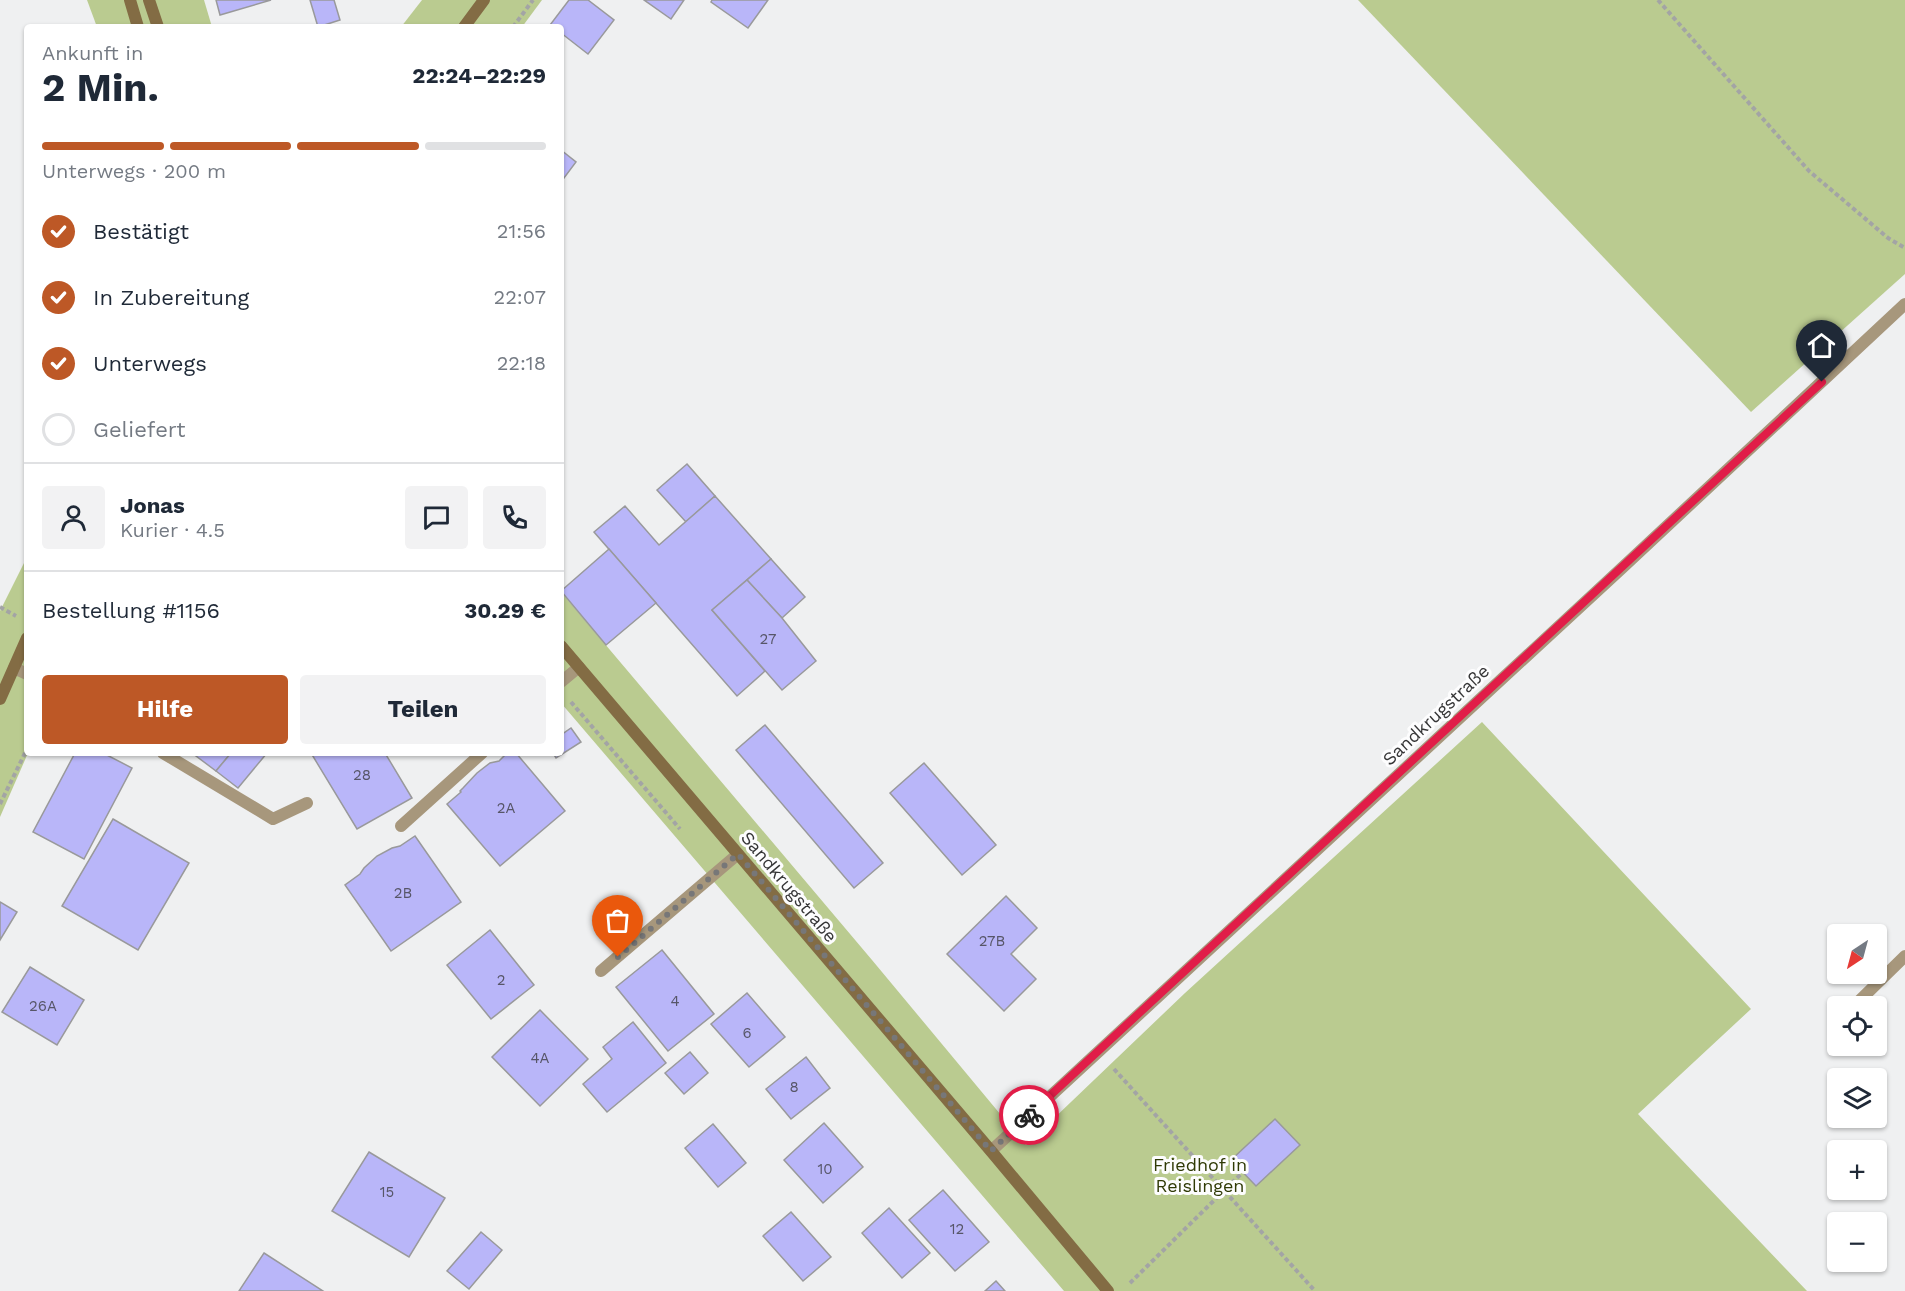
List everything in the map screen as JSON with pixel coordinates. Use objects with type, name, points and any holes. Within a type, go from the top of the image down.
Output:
[{"type":"street","points":[[130,0],[137,24]]},
{"type":"street","points":[[150,0],[157,24]]},
{"type":"street","points":[[466,24],[484,0]]},
{"type":"street","name":"Sandkrugstraße","points":[[991,1151],[1905,304]]},
{"type":"street","points":[[0,699],[24,645]]},
{"type":"street","name":"Sandkrugstraße","points":[[564,650],[1108,1291]]},
{"type":"street","points":[[564,680],[579,667]]},
{"type":"street","points":[[14,668],[24,673]]},
{"type":"street","points":[[168,756],[273,819],[307,803]]},
{"type":"street","points":[[401,826],[479,756]]},
{"type":"street","points":[[601,971],[738,854]]},
{"type":"street","points":[[1864,996],[1905,956]]},
{"type":"path","points":[[515,24],[533,0]]},
{"type":"path","points":[[1658,0],[1809,171],[1888,238],[1905,248]]},
{"type":"path","points":[[0,804],[24,755]]},
{"type":"path","points":[[1098,1051],[1315,1291]]},
{"type":"path","points":[[1121,1291],[1243,1172]]},
{"type":"green space","points":[[87,0],[204,0],[211,24],[96,24]]},
{"type":"green space","points":[[422,0],[542,0],[524,24],[403,24]]},
{"type":"green space","points":[[1358,0],[1905,0],[1905,274],[1751,412]]},
{"type":"green space","points":[[24,563],[24,756],[27,756],[0,817],[0,611]]},
{"type":"green space","name":"Friedhof in Reislingen","points":[[564,596],[1026,1145],[1185,993],[1482,722],[1751,1009],[1638,1114],[1807,1291],[1064,1291],[564,707]]},
{"type":"building","points":[[216,0],[271,0],[220,15]]},
{"type":"building","points":[[310,0],[334,0],[340,20],[317,24]]},
{"type":"building","points":[[569,0],[588,0],[614,20],[588,54],[564,35],[564,24],[551,24]]},
{"type":"building","points":[[644,0],[684,0],[671,19]]},
{"type":"building","points":[[712,0],[768,0],[748,28],[711,2]]},
{"type":"building","points":[[564,152],[576,162],[564,178]]},
{"type":"building","points":[[687,464],[715,496],[686,522],[657,490]]},
{"type":"building","points":[[715,496],[771,559],[712,610],[765,671],[737,696],[594,532],[625,506],[659,545]]},
{"type":"building","points":[[609,549],[656,603],[606,645],[564,595],[564,588]]},
{"type":"building","points":[[771,559],[805,597],[782,618],[747,580]]},
{"type":"building","points":[[747,580],[782,618],[816,661],[782,690],[712,610]]},
{"type":"building","points":[[765,725],[883,863],[854,888],[736,750]]},
{"type":"building","points":[[571,728],[581,742],[564,753],[564,733]]},
{"type":"building","points":[[73,756],[109,756],[132,768],[84,859],[33,832]]},
{"type":"building","points":[[196,756],[228,756],[216,771]]},
{"type":"building","points":[[228,756],[265,756],[238,788],[216,771]]},
{"type":"building","points":[[313,756],[387,756],[412,798],[357,829]]},
{"type":"building","points":[[504,756],[519,756],[565,811],[500,866],[447,804],[477,773],[490,763],[499,761]]},
{"type":"building","points":[[924,763],[996,845],[962,875],[890,793]]},
{"type":"building","points":[[113,819],[189,863],[138,950],[62,906]]},
{"type":"building","points":[[415,836],[461,902],[391,951],[345,885],[360,874],[377,856],[400,846]]},
{"type":"building","points":[[1006,896],[1037,928],[1011,954],[1036,979],[1004,1011],[947,954]]},
{"type":"building","points":[[0,902],[17,912],[0,940]]},
{"type":"building","points":[[490,930],[534,985],[491,1019],[447,965]]},
{"type":"building","points":[[662,950],[714,1014],[668,1051],[616,987]]},
{"type":"building","points":[[30,967],[84,1000],[57,1045],[2,1012]]},
{"type":"building","points":[[747,993],[785,1037],[749,1067],[711,1024]]},
{"type":"building","points":[[540,1010],[588,1059],[540,1106],[492,1057]]},
{"type":"building","points":[[633,1022],[666,1063],[607,1112],[583,1084],[612,1059],[603,1047]]},
{"type":"building","points":[[690,1052],[708,1073],[684,1094],[665,1073]]},
{"type":"building","points":[[806,1057],[830,1088],[791,1119],[766,1089]]},
{"type":"building","points":[[1275,1119],[1300,1145],[1256,1186],[1231,1160]]},
{"type":"building","points":[[824,1123],[863,1167],[823,1203],[784,1160]]},
{"type":"building","points":[[713,1124],[746,1163],[718,1187],[685,1148]]},
{"type":"building","points":[[369,1152],[445,1198],[409,1257],[332,1211]]},
{"type":"building","points":[[943,1190],[989,1242],[955,1271],[909,1220]]},
{"type":"building","points":[[889,1208],[930,1253],[902,1278],[862,1233]]},
{"type":"building","points":[[791,1212],[831,1257],[803,1281],[763,1236]]},
{"type":"building","points":[[481,1232],[502,1250],[469,1289],[447,1271]]},
{"type":"building","points":[[264,1253],[323,1291],[239,1291]]},
{"type":"building","points":[[996,1281],[1005,1291],[985,1291]]},
{"type":"way so far","points":[[618,957],[738,854],[991,1151],[1029,1115]]},
{"type":"route","points":[[1029,1115],[1822,382]]}]
